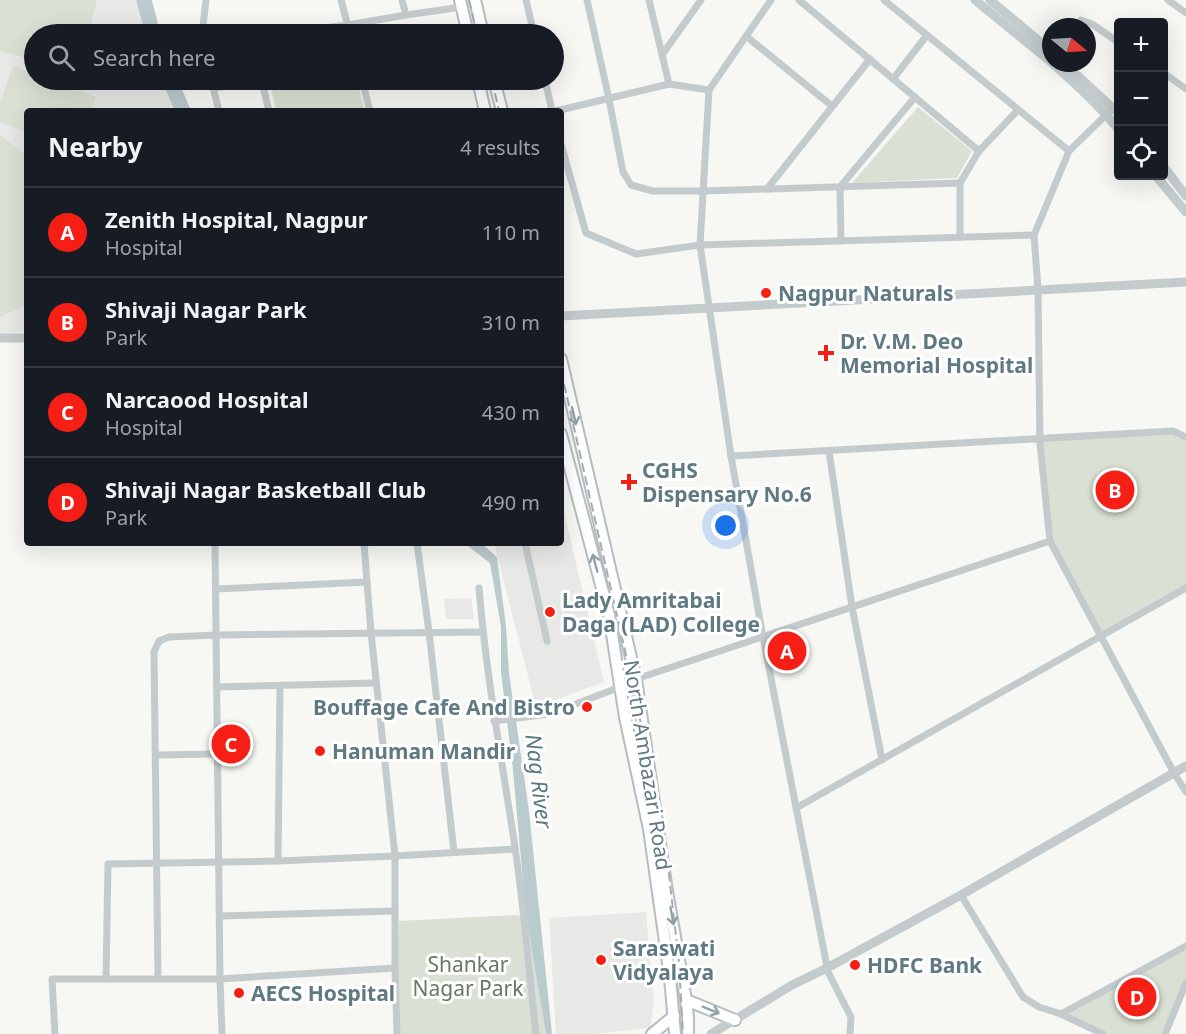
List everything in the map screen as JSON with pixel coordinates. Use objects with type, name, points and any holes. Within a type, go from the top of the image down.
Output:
[{"type":"main road","points":[[475,0],[481,24]]},
{"type":"main road","points":[[461,4],[466,24]]},
{"type":"main road","points":[[480,90],[484,108]]},
{"type":"main road","points":[[497,90],[501,108]]},
{"type":"main road","name":"North Ambazari Road","points":[[564,372],[636,679],[667,891],[686,1000],[688,1034]]},
{"type":"main road","name":"North Ambazari Road","points":[[564,449],[609,615],[620,687],[649,829],[670,977],[675,1034]]},
{"type":"main road","points":[[686,1000],[735,1020]]},
{"type":"main road","points":[[652,1034],[674,1016]]},
{"type":"street","points":[[203,24],[206,0]]},
{"type":"street","points":[[341,0],[348,24]]},
{"type":"street","points":[[402,0],[406,15]]},
{"type":"street","points":[[526,0],[532,24]]},
{"type":"street","points":[[586,0],[623,172],[631,185],[653,190],[703,190],[960,183]]},
{"type":"street","points":[[649,0],[669,84]]},
{"type":"street","points":[[662,55],[701,0]]},
{"type":"street","points":[[771,0],[709,90],[700,245],[731,456],[763,637],[827,968],[851,1017],[850,1034]]},
{"type":"street","points":[[799,0],[979,151]]},
{"type":"street","points":[[884,0],[1069,151]]},
{"type":"street","points":[[975,0],[1042,54]]},
{"type":"street","points":[[990,0],[1042,43]]},
{"type":"street","points":[[1168,0],[1186,13]]},
{"type":"street","points":[[354,24],[461,4]]},
{"type":"street","points":[[1096,27],[1114,39]]},
{"type":"street","points":[[893,79],[927,35]]},
{"type":"street","points":[[746,36],[832,106]]},
{"type":"street","points":[[767,189],[870,59]]},
{"type":"street","points":[[1063,72],[1113,112]]},
{"type":"street","points":[[1073,72],[1113,112]]},
{"type":"street","points":[[1168,76],[1186,89]]},
{"type":"street","points":[[564,109],[669,84],[709,90]]},
{"type":"street","points":[[214,90],[218,108]]},
{"type":"street","points":[[264,90],[268,108]]},
{"type":"street","points":[[364,90],[369,108]]},
{"type":"street","points":[[547,90],[553,108]]},
{"type":"street","points":[[841,241],[840,187],[915,97]]},
{"type":"street","points":[[960,237],[960,183],[979,151],[1018,110]]},
{"type":"street","points":[[1113,112],[1069,151],[1034,235],[1038,289],[1040,439],[1050,541],[1186,792]]},
{"type":"street","points":[[564,155],[586,233],[636,254],[700,245],[1034,235]]},
{"type":"street","points":[[1168,172],[1186,196]]},
{"type":"street","points":[[1159,180],[1186,212]]},
{"type":"street","points":[[564,316],[1186,282]]},
{"type":"street","points":[[0,339],[24,338]]},
{"type":"street","points":[[731,456],[1173,431],[1186,437]]},
{"type":"street","points":[[829,451],[852,607],[882,760]]},
{"type":"street","points":[[496,721],[550,714],[636,679],[1050,541]]},
{"type":"street","points":[[215,546],[222,1034]]},
{"type":"street","points":[[364,546],[371,633],[395,856],[397,1034]]},
{"type":"street","points":[[417,546],[454,852]]},
{"type":"street","points":[[526,546],[547,641]]},
{"type":"street","points":[[216,589],[367,582]]},
{"type":"street","points":[[479,588],[483,632],[515,849],[536,1034]]},
{"type":"street","points":[[796,808],[1186,588]]},
{"type":"street","points":[[158,978],[154,652],[159,641],[169,637],[216,634],[483,632]]},
{"type":"street","points":[[217,687],[376,683]]},
{"type":"street","points":[[278,861],[280,686]]},
{"type":"street","points":[[156,755],[218,754]]},
{"type":"street","points":[[711,1034],[792,985],[961,895],[1186,766]]},
{"type":"street","points":[[106,979],[108,864],[278,861],[515,849]]},
{"type":"street","points":[[961,895],[1023,997],[1039,1007],[1061,1014],[1103,1034]]},
{"type":"street","points":[[220,916],[395,911]]},
{"type":"street","points":[[1061,1014],[1186,946]]},
{"type":"street","points":[[55,1034],[52,979],[220,979],[395,968]]},
{"type":"street","points":[[1165,1034],[1186,983]]},
{"type":"shaded area","points":[[0,0],[140,0],[148,24],[24,24],[24,90],[168,90],[173,108],[24,108],[24,332],[0,334]]},
{"type":"shaded area","name":"Lady Amritabai Daga (LAD) College","points":[[564,512],[604,682],[536,707],[495,546],[564,546]]},
{"type":"shaded area","points":[[468,546],[484,546],[497,557],[506,626],[509,673],[529,811],[552,1034],[546,1034],[526,916],[513,770],[501,673],[501,627],[490,563]]},
{"type":"shaded area","points":[[471,598],[474,619],[446,619],[444,599]]},
{"type":"shaded area","name":"Saraswati Vidyalaya","points":[[646,912],[654,1003],[650,1028],[594,1034],[556,1034],[549,918]]},
{"type":"green space","points":[[0,0],[97,0],[91,24],[24,24],[24,57],[0,51]]},
{"type":"green space","points":[[13,66],[24,70],[24,90],[77,90],[96,97],[92,108],[24,108],[24,131],[0,122],[0,103]]},
{"type":"green space","points":[[271,90],[359,90],[364,108],[275,108]]},
{"type":"green space","points":[[918,107],[972,151],[957,178],[852,183]]},
{"type":"green space","points":[[0,136],[24,153],[24,305],[0,317]]},
{"type":"green space","points":[[1173,431],[1186,437],[1186,588],[1101,636],[1050,541],[1040,439]]},
{"type":"green space","name":"Shankar Nagar Park","points":[[526,916],[546,1034],[399,1034],[397,966],[399,921]]},
{"type":"green space","points":[[1186,946],[1186,981],[1163,1034],[1107,1034],[1066,1014]]},
{"type":"waterway","name":"Nag River","points":[[144,0],[150,24]]},
{"type":"waterway","name":"Nag River","points":[[174,90],[182,108]]},
{"type":"railway","points":[[469,0],[475,24]]},
{"type":"railway","points":[[494,90],[498,108]]},
{"type":"railway","points":[[564,384],[656,793],[666,848],[679,963],[683,1034]]},
{"type":"place","name":"Nagpur Naturals","points":[[766,293]]},
{"type":"place","name":"Dr. V.M. Deo Memorial Hospital","points":[[826,353]]},
{"type":"place","name":"CGHS Dispensary No.6","points":[[629,482]]},
{"type":"place","name":"Shivaji Nagar Park","points":[[1115,490]]},
{"type":"place","name":"Lady Amritabai Daga (LAD) College","points":[[550,612]]},
{"type":"place","name":"Zenith Hospital, Nagpur","points":[[787,651]]},
{"type":"place","name":"Bouffage Cafe And Bistro","points":[[587,707]]},
{"type":"place","name":"Narcaood Hospital","points":[[231,744]]},
{"type":"place","name":"Hanuman Mandir","points":[[320,751]]},
{"type":"place","name":"Saraswati Vidyalaya","points":[[601,960]]},
{"type":"place","name":"HDFC Bank","points":[[855,965]]},
{"type":"place","name":"AECS Hospital","points":[[239,993]]},
{"type":"place","name":"Shivaji Nagar Basketball Club","points":[[1137,997]]}]
